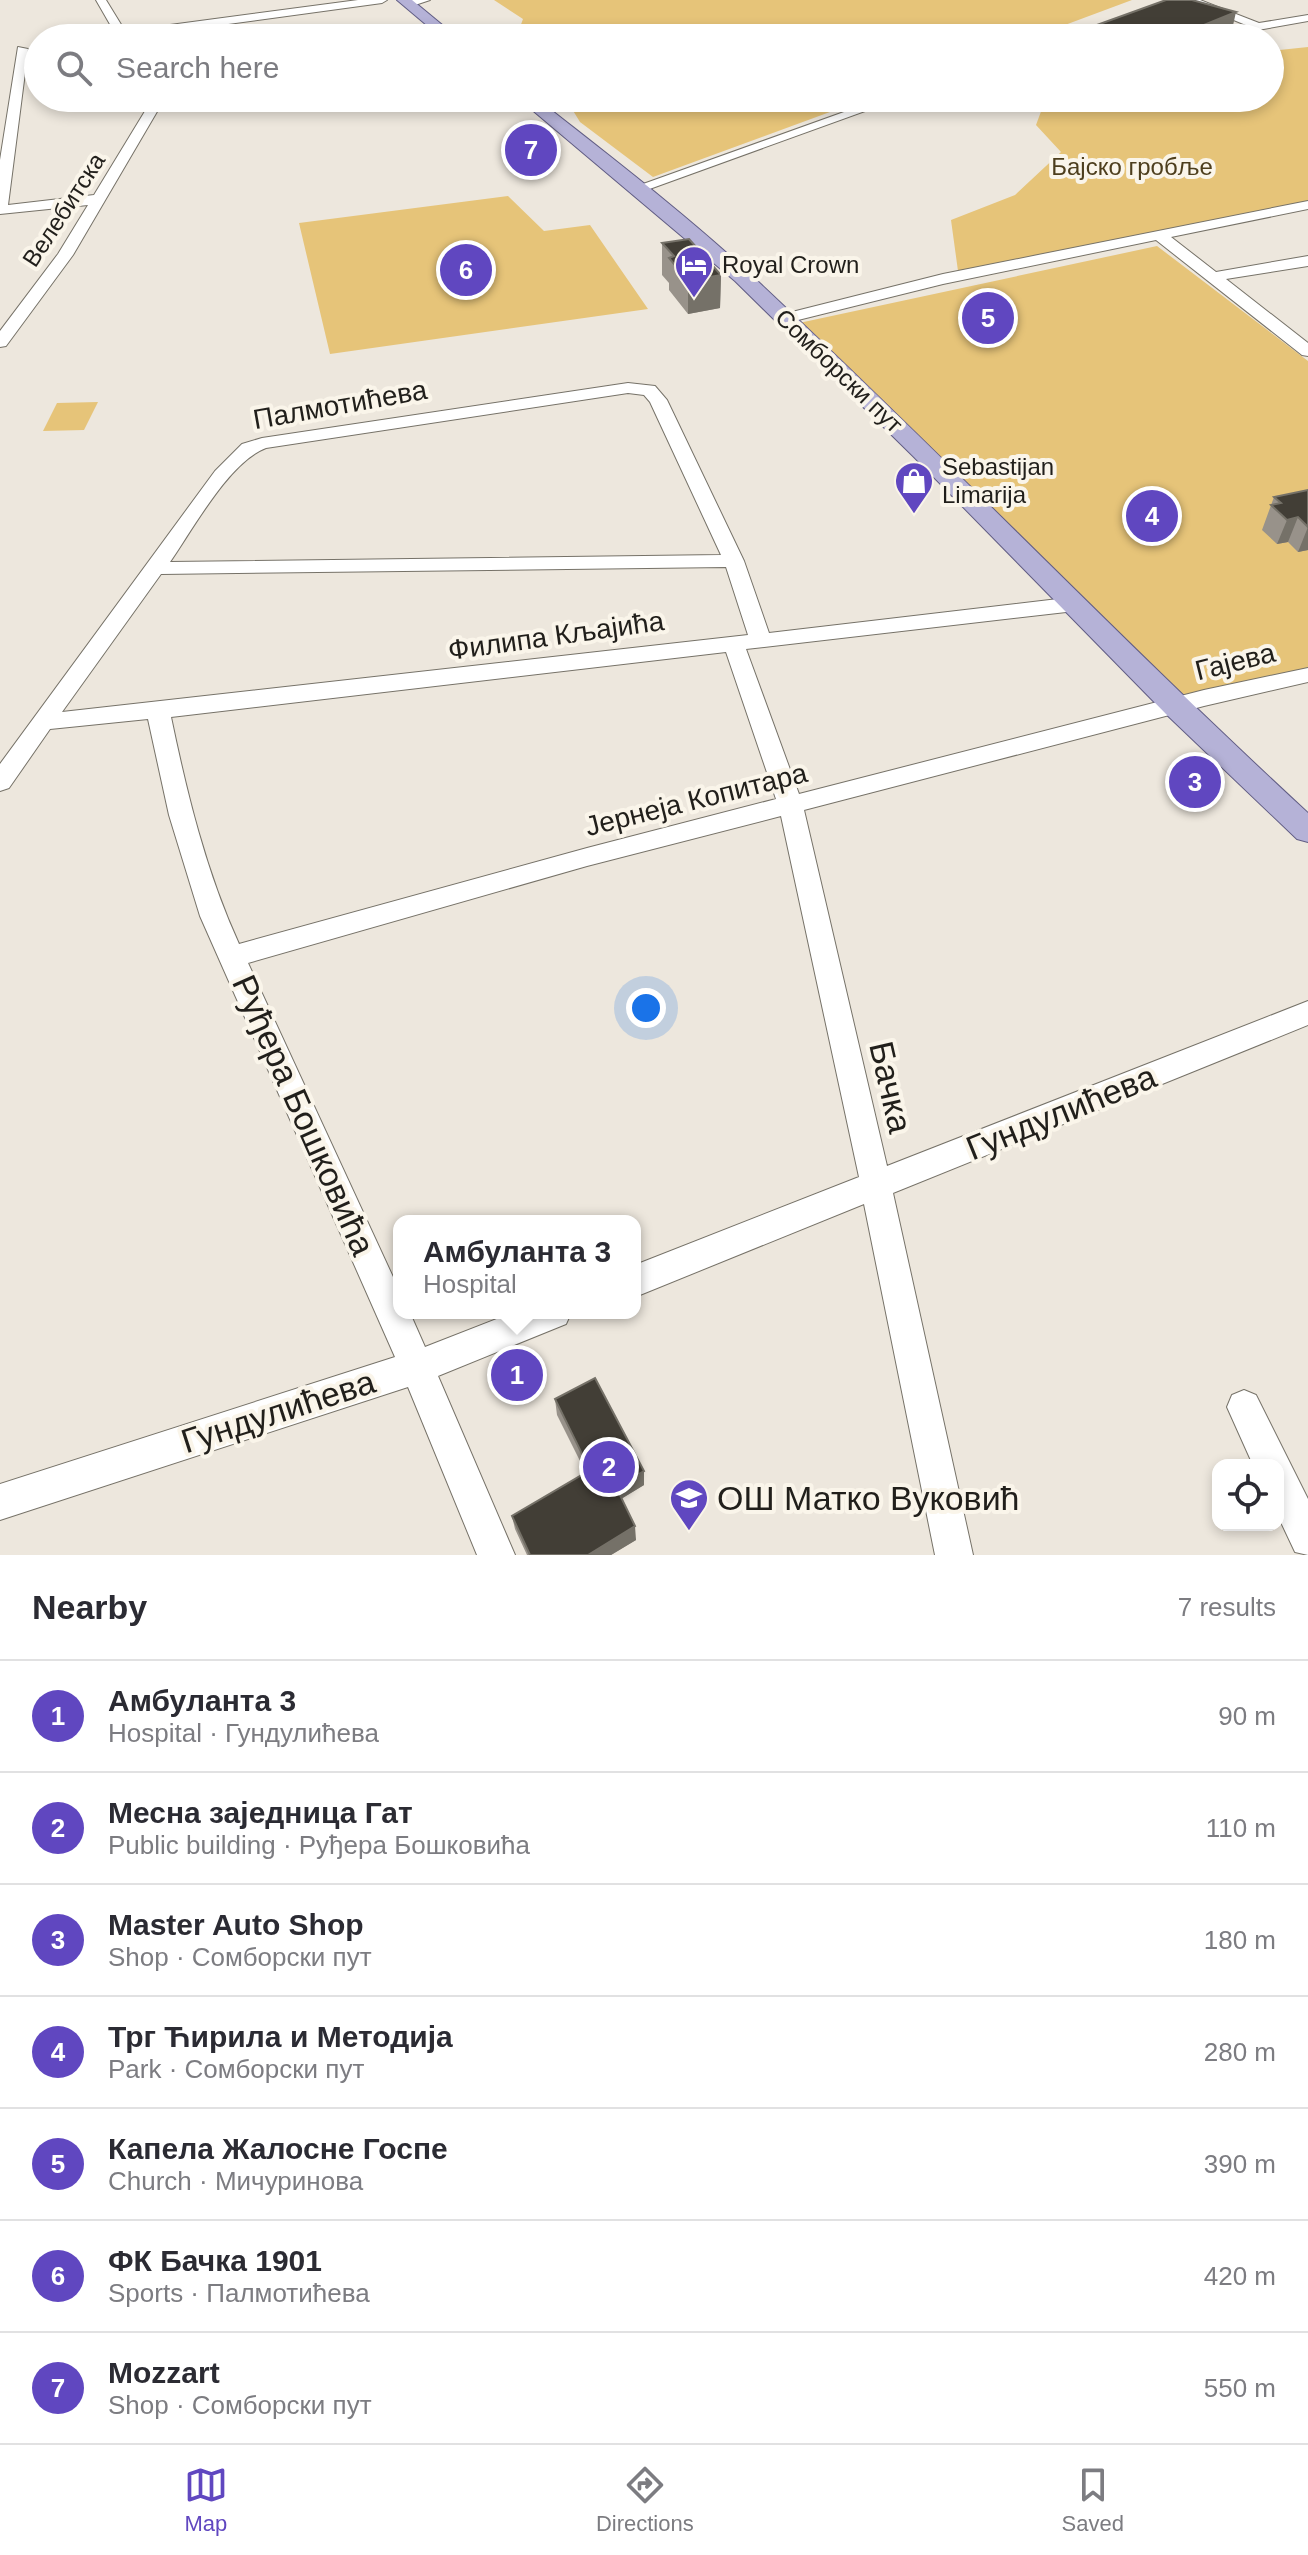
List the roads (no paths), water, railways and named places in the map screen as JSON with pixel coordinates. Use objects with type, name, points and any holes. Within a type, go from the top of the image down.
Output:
[{"type":"main road","points":[[407,2],[434,24]]},
{"type":"main road","name":"Сомборски пут","points":[[544,112],[707,245],[786,318],[1176,707],[1308,831]]},
{"type":"street","points":[[101,0],[115,24]]},
{"type":"street","points":[[230,24],[382,0]]},
{"type":"street","points":[[407,2],[425,0]]},
{"type":"street","points":[[1190,0],[1250,24]]},
{"type":"street","points":[[1275,24],[1308,18]]},
{"type":"street","points":[[24,49],[17,50],[0,210],[100,199]]},
{"type":"street","name":"Велебитска","points":[[0,342],[65,255],[151,112]]},
{"type":"street","points":[[639,188],[855,112]]},
{"type":"street","points":[[786,318],[943,279],[1308,205]]},
{"type":"street","points":[[1159,235],[1308,351]]},
{"type":"street","points":[[1212,277],[1308,261]]},
{"type":"street","name":"Палмотићева","points":[[0,782],[222,475],[249,448],[262,443],[628,388],[649,390],[658,400]]},
{"type":"street","name":"Бачка","points":[[658,400],[734,561],[746,640],[791,806],[954,1555]]},
{"type":"street","points":[[155,568],[734,561]]},
{"type":"street","name":"Филипа Кљајића","points":[[44,722],[451,680],[746,640],[1075,604]]},
{"type":"street","name":"Гајева","points":[[1176,707],[1308,675]]},
{"type":"street","name":"Јернеја Копитара","points":[[232,957],[409,905],[1176,707]]},
{"type":"street","name":"Руђера Бошковића","points":[[158,711],[174,788],[213,916],[393,1314]]},
{"type":"street","name":"Гундулићева","points":[[641,1279],[1308,1013]]},
{"type":"street","name":"Руђера Бошковића","points":[[395,1319],[496,1555]]},
{"type":"street","name":"Гундулићева","points":[[0,1502],[417,1367],[539,1319]]},
{"type":"street","points":[[1244,1407],[1269,1459]]},
{"type":"street","points":[[1284,1489],[1308,1539]]},
{"type":"place","name":"Mozzart","points":[[531,150]]},
{"type":"place","name":"ФК Бачка 1901","points":[[466,270]]},
{"type":"place","name":"Royal Crown","points":[[694,299]]},
{"type":"place","name":"Капела Жалосне Госпе","points":[[988,318]]},
{"type":"place","name":"Sebastijan Limarija","points":[[914,515]]},
{"type":"place","name":"Трг Ћирила и Методија","points":[[1152,516]]},
{"type":"place","name":"Master Auto Shop","points":[[1195,782]]},
{"type":"place","name":"Амбуланта 3","points":[[517,1375]]},
{"type":"place","name":"Месна заједница Гат","points":[[609,1467]]},
{"type":"place","name":"ОШ Матко Вуковић","points":[[689,1532]]},
{"type":"park label","name":"Бајско гробље","points":[[1132,167]]}]
